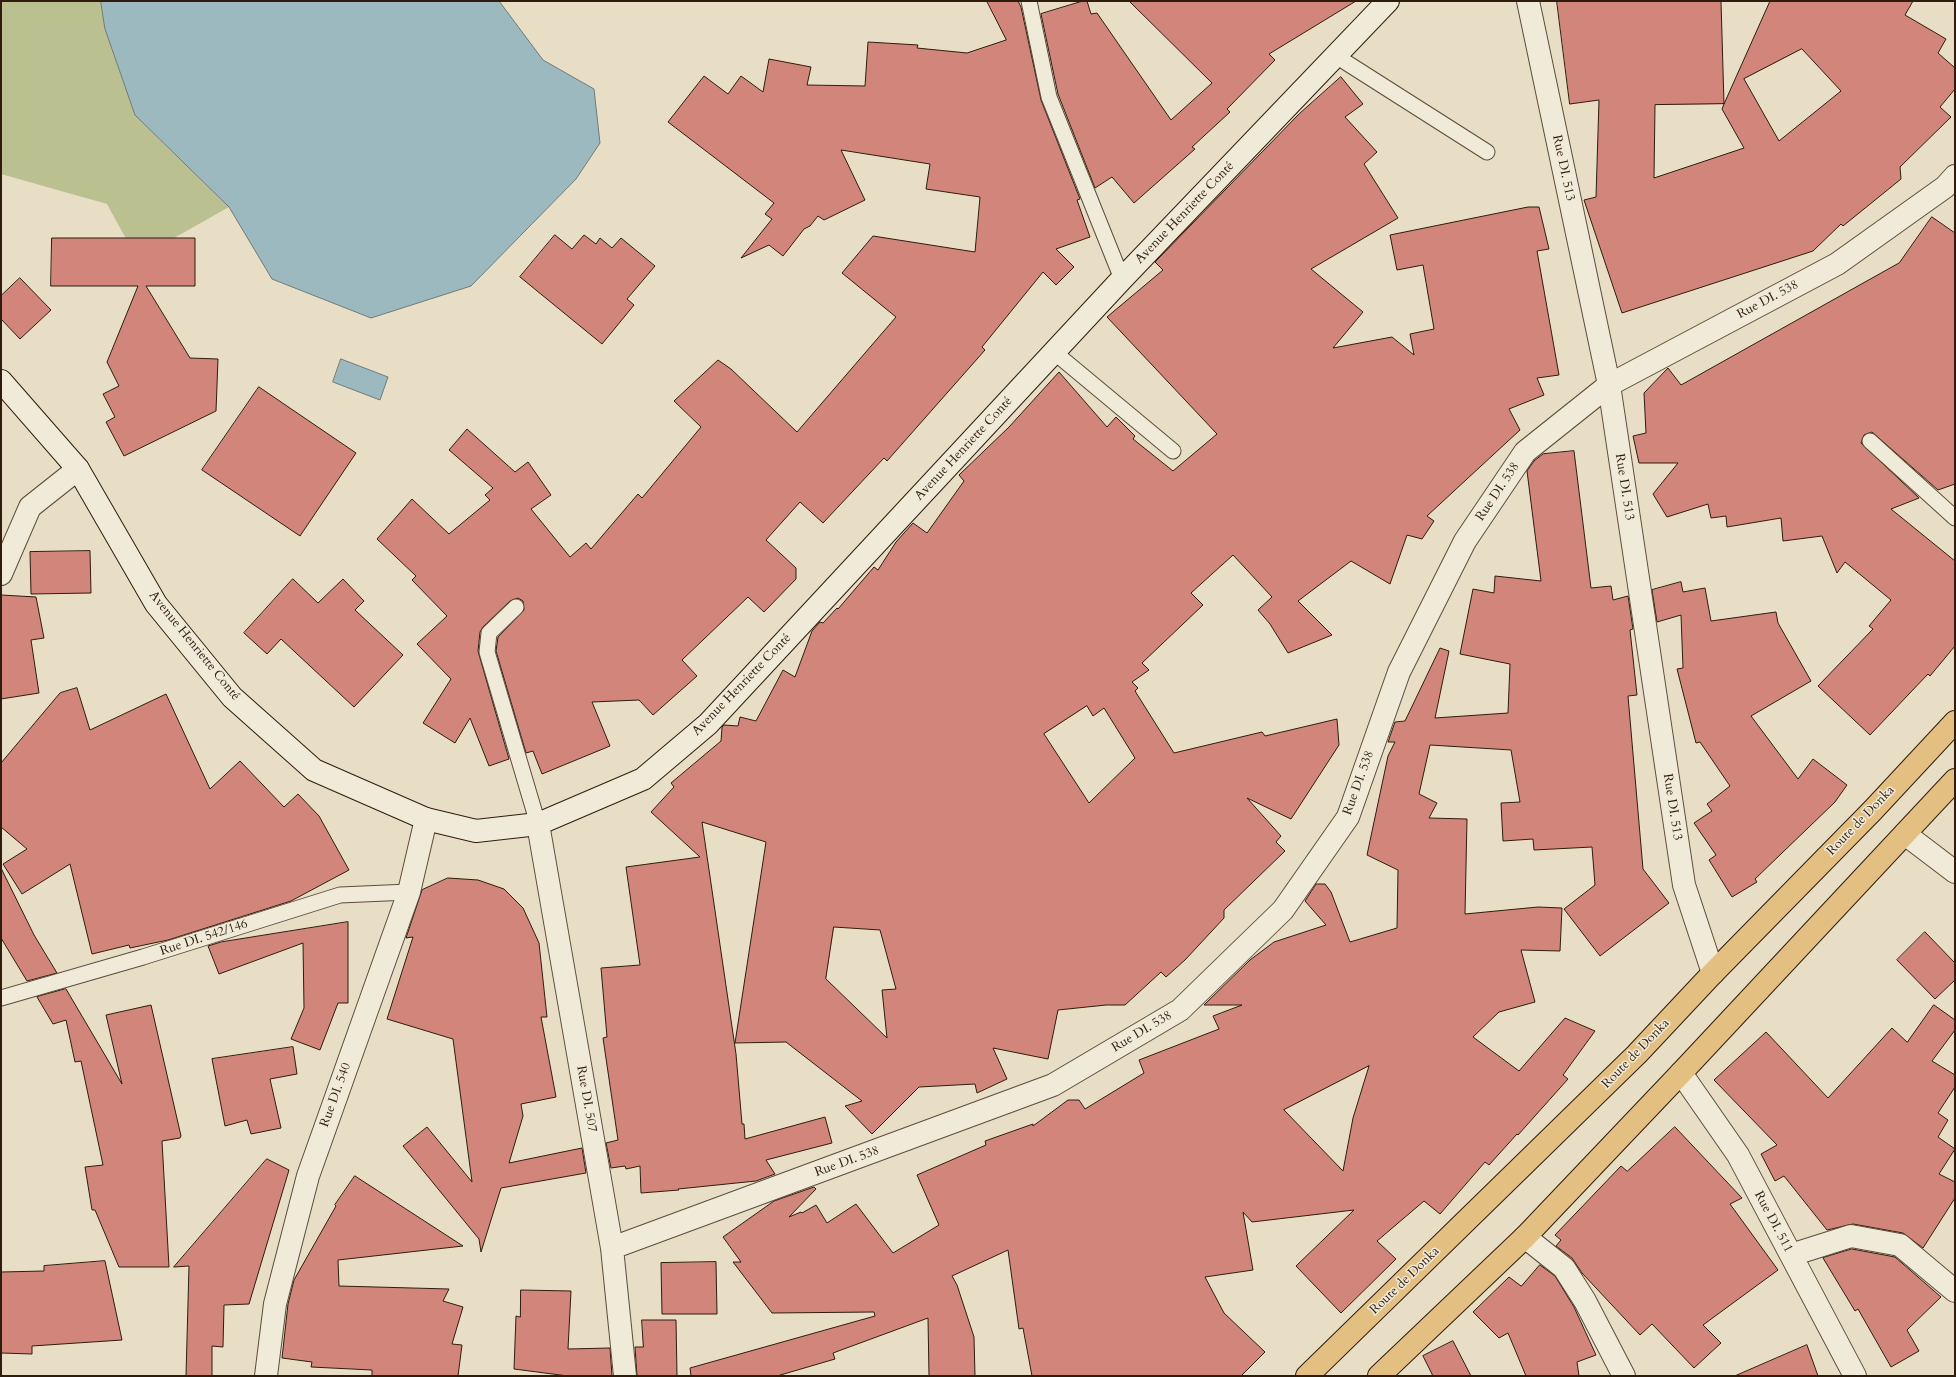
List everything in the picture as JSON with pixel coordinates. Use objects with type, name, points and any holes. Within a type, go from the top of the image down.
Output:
[{"type":"main road","name":"Route de Donka","points":[[1307,1376],[1632,1059],[1712,973],[1872,810],[1955,722]]},
{"type":"main road","points":[[1379,1376],[1525,1237],[1681,1073],[1955,780]]},
{"type":"street","name":"Avenue Henriette Conté","points":[[1,381],[78,469],[156,604],[232,697],[314,770],[426,819],[476,831],[538,824],[643,779],[708,724],[1122,279],[1388,1]]},
{"type":"street","name":"Rue DI. 513","points":[[1528,1],[1609,385],[1684,885],[1712,973]]},
{"type":"street","name":"Rue DI. 538","points":[[612,1248],[1053,1085],[1180,1010],[1283,910],[1348,817],[1399,672],[1465,542],[1525,452],[1609,385],[1837,264],[1945,187],[1955,176]]},
{"type":"street","points":[[1,574],[30,507],[78,469]]},
{"type":"street","name":"Rue DI. 540","points":[[266,1376],[275,1304],[308,1176],[409,892],[426,819]]},
{"type":"street","name":"Rue DI. 507","points":[[538,824],[612,1248],[625,1376]]},
{"type":"street","points":[[1905,834],[1955,872]]},
{"type":"street","name":"Rue DI. 511","points":[[1681,1073],[1738,1155],[1855,1376]]},
{"type":"street","points":[[1791,1255],[1851,1236],[1900,1245],[1955,1291]]},
{"type":"street","points":[[1525,1237],[1564,1268],[1585,1301],[1624,1376]]},
{"type":"lane","points":[[1029,1],[1049,96],[1122,279]]},
{"type":"lane","points":[[1336,56],[1486,152]]},
{"type":"lane","points":[[1054,352],[1173,451]]},
{"type":"lane","points":[[1870,441],[1955,518]]},
{"type":"lane","points":[[516,607],[488,633],[487,652],[538,824]]},
{"type":"lane","name":"Rue DI. 542/146","points":[[1,998],[143,957],[340,895],[409,892]]},
{"type":"green space","points":[[1,1],[101,1],[105,29],[135,115],[229,207],[137,259],[107,204],[1,174]]},
{"type":"water","points":[[101,1],[499,1],[543,60],[594,89],[600,143],[576,179],[471,286],[371,318],[272,279],[229,207],[135,115],[105,29]]},
{"type":"water","points":[[341,359],[388,377],[380,400],[333,382]]},
{"type":"building","points":[[987,1],[1018,1],[1021,7],[1041,100],[1080,199],[1077,200],[1090,237],[1056,249],[1074,267],[1056,285],[1043,272],[982,347],[985,350],[887,461],[884,458],[823,523],[800,502],[766,540],[796,568],[796,579],[764,612],[748,597],[682,660],[697,676],[653,715],[639,700],[592,702],[610,746],[542,774],[533,751],[526,753],[496,651],[498,637],[524,610],[523,601],[518,598],[510,601],[483,627],[480,632],[478,651],[509,759],[489,766],[470,718],[455,743],[423,723],[451,679],[417,644],[447,616],[412,580],[416,576],[377,539],[412,499],[449,534],[490,500],[485,495],[493,488],[449,450],[467,429],[515,472],[528,462],[551,495],[531,509],[570,557],[586,543],[591,549],[638,494],[642,498],[701,427],[674,401],[718,360],[731,369],[797,432],[896,317],[842,273],[873,236],[975,252],[980,197],[926,189],[930,164],[841,150],[865,200],[824,220],[818,216],[810,226],[804,229],[783,256],[769,245],[741,258],[772,219],[765,214],[774,203],[668,122],[704,76],[728,94],[741,76],[763,92],[769,59],[811,67],[807,85],[865,86],[868,42],[918,45],[917,48],[967,53],[1006,40]]},
{"type":"building","points":[[1087,1],[1091,14],[1097,13],[1171,120],[1212,83],[1129,1],[1356,1],[1269,54],[1275,60],[1227,109],[1230,112],[1192,147],[1195,149],[1134,203],[1112,177],[1095,188],[1058,94],[1041,14]]},
{"type":"building","points":[[1557,1],[1721,1],[1724,104],[1770,1],[1913,1],[1905,15],[1946,39],[1938,53],[1955,68],[1955,89],[1940,107],[1951,117],[1900,167],[1901,179],[1843,226],[1841,224],[1813,251],[1622,313],[1584,200],[1596,197],[1599,100],[1570,104]],"holes":[[[1802,49],[1841,91],[1779,141],[1744,79]],[[1724,104],[1722,109],[1744,148],[1654,178],[1655,105]]]},
{"type":"building","points":[[1341,77],[1363,104],[1345,117],[1377,152],[1364,164],[1398,218],[1311,269],[1363,312],[1333,348],[1392,337],[1414,355],[1410,334],[1434,329],[1423,265],[1397,270],[1390,235],[1528,207],[1539,207],[1549,249],[1537,251],[1559,375],[1537,378],[1544,395],[1509,409],[1520,430],[1427,516],[1434,521],[1422,539],[1407,535],[1390,584],[1351,561],[1298,601],[1332,635],[1288,653],[1270,624],[1258,610],[1272,597],[1233,555],[1191,593],[1203,605],[1142,663],[1149,670],[1132,682],[1138,688],[1135,691],[1174,753],[1262,732],[1265,736],[1337,719],[1339,745],[1291,819],[1247,798],[1281,836],[1276,842],[1285,851],[1224,910],[1224,918],[1185,960],[1166,977],[1161,972],[1125,1005],[1106,1005],[1058,1010],[1048,1059],[993,1048],[1007,1079],[977,1093],[975,1084],[919,1087],[872,1134],[845,1106],[862,1101],[786,1042],[735,1043],[766,842],[702,822],[736,1054],[742,1124],[744,1124],[745,1139],[825,1117],[832,1143],[766,1160],[775,1174],[756,1181],[641,1193],[640,1166],[626,1169],[625,1166],[611,1168],[606,1143],[618,1140],[603,1038],[607,1037],[601,968],[640,965],[626,867],[700,857],[651,812],[674,787],[671,783],[721,741],[722,727],[724,725],[738,726],[740,717],[756,721],[783,670],[795,677],[812,631],[820,622],[823,623],[837,608],[838,609],[874,567],[878,570],[896,542],[913,523],[927,533],[964,481],[959,475],[1009,427],[1059,372],[1107,427],[1116,417],[1135,436],[1133,439],[1173,471],[1217,434],[1107,317],[1163,270],[1155,262],[1299,114]],"holes":[[[1087,706],[1093,716],[1104,708],[1135,758],[1089,803],[1044,734]],[[834,927],[880,930],[896,989],[882,990],[887,1038],[826,979]]]},
{"type":"building","points":[[1932,217],[1955,233],[1955,484],[1938,490],[1872,432],[1864,435],[1861,443],[1919,498],[1891,509],[1955,561],[1955,646],[1930,676],[1928,674],[1870,735],[1818,686],[1873,629],[1869,626],[1891,600],[1845,562],[1837,573],[1822,536],[1783,541],[1781,518],[1727,527],[1726,516],[1711,518],[1708,504],[1667,517],[1653,494],[1678,463],[1639,463],[1633,436],[1646,433],[1644,393],[1668,368],[1681,385],[1899,263]]},
{"type":"building","points":[[555,235],[572,249],[584,235],[596,244],[600,238],[612,248],[621,238],[655,266],[627,299],[634,305],[602,344],[520,277]]},
{"type":"building","points":[[52,238],[195,238],[195,286],[146,286],[190,358],[218,359],[216,411],[124,456],[106,422],[115,417],[103,394],[119,386],[107,362],[138,286],[51,286]]},
{"type":"building","points":[[20,278],[51,310],[20,339],[1,319],[1,296]]},
{"type":"building","points":[[259,387],[356,453],[300,536],[202,470]]},
{"type":"building","points":[[1574,451],[1591,588],[1611,586],[1613,600],[1628,596],[1633,629],[1630,630],[1637,695],[1628,696],[1643,869],[1669,903],[1600,956],[1564,909],[1595,885],[1592,847],[1534,850],[1533,839],[1503,841],[1501,803],[1520,802],[1511,750],[1430,745],[1419,794],[1437,803],[1429,818],[1467,819],[1465,914],[1538,907],[1562,908],[1560,951],[1521,950],[1535,1002],[1499,1012],[1473,1037],[1519,1071],[1565,1018],[1595,1031],[1563,1075],[1568,1079],[1518,1135],[1517,1134],[1489,1165],[1485,1162],[1440,1214],[1424,1201],[1377,1241],[1396,1259],[1341,1313],[1296,1266],[1354,1210],[1252,1222],[1243,1212],[1253,1270],[1205,1277],[1224,1313],[1265,1352],[1241,1376],[1032,1376],[1023,1328],[1019,1329],[1008,1250],[952,1276],[957,1285],[974,1337],[975,1376],[929,1376],[928,1318],[833,1353],[835,1359],[777,1376],[691,1376],[690,1368],[875,1316],[874,1312],[772,1313],[733,1262],[741,1262],[723,1237],[774,1201],[814,1187],[816,1189],[789,1217],[801,1212],[802,1213],[816,1205],[827,1223],[856,1204],[893,1253],[939,1225],[917,1175],[986,1145],[985,1141],[1033,1124],[1033,1126],[1068,1100],[1079,1100],[1085,1109],[1144,1073],[1139,1060],[1219,1029],[1213,1016],[1242,1005],[1204,1005],[1250,960],[1274,942],[1326,925],[1305,901],[1316,884],[1325,884],[1331,892],[1350,942],[1397,928],[1398,870],[1367,855],[1388,756],[1395,742],[1388,742],[1395,722],[1405,721],[1440,648],[1449,651],[1435,718],[1508,713],[1510,664],[1460,654],[1473,589],[1494,593],[1495,576],[1541,581],[1527,471],[1534,461],[1543,454]],"holes":[[[1369,1066],[1353,1118],[1343,1171],[1284,1110]]]},
{"type":"building","points":[[90,551],[91,593],[31,594],[30,552]]},
{"type":"building","points":[[293,579],[318,603],[343,579],[364,601],[355,610],[403,655],[354,707],[281,639],[267,654],[244,633]]},
{"type":"building","points":[[1681,582],[1683,592],[1705,588],[1711,621],[1776,612],[1778,623],[1811,681],[1751,716],[1798,779],[1813,759],[1847,785],[1835,802],[1755,879],[1757,882],[1732,897],[1709,860],[1716,855],[1694,823],[1712,811],[1707,804],[1730,786],[1700,742],[1696,743],[1677,669],[1683,668],[1681,615],[1657,622],[1652,590]]},
{"type":"building","points":[[1,595],[36,597],[44,638],[31,640],[39,693],[1,699]]},
{"type":"building","points":[[77,688],[90,730],[166,694],[210,789],[240,761],[284,807],[298,794],[319,816],[349,870],[291,901],[168,940],[130,948],[129,945],[92,954],[70,864],[22,894],[3,864],[27,849],[1,827],[1,763],[60,693]]},
{"type":"building","points":[[1,868],[34,935],[57,973],[27,981],[1,938]]},
{"type":"building","points":[[448,878],[478,880],[504,889],[523,908],[539,943],[547,1017],[541,1017],[556,1097],[521,1104],[523,1116],[509,1163],[582,1148],[586,1173],[501,1188],[481,1252],[479,1239],[403,1146],[427,1127],[472,1182],[453,1039],[387,1019],[413,937],[406,938],[422,890]]},
{"type":"building","points":[[348,922],[348,1003],[338,1003],[320,1050],[291,1039],[304,1008],[303,943],[219,974],[208,946],[221,942]]},
{"type":"building","points":[[1925,932],[1955,963],[1955,980],[1935,999],[1897,960]]},
{"type":"building","points":[[66,989],[122,1084],[106,1015],[151,1005],[181,1136],[180,1138],[162,1141],[169,1267],[119,1267],[95,1210],[92,1210],[85,1167],[103,1165],[81,1061],[75,1062],[66,1020],[53,1024],[37,997]]},
{"type":"building","points":[[1934,1005],[1955,1020],[1955,1030],[1932,1061],[1955,1075],[1955,1087],[1938,1113],[1948,1120],[1938,1137],[1955,1149],[1939,1174],[1955,1182],[1955,1198],[1923,1248],[1903,1233],[1853,1224],[1827,1230],[1784,1176],[1775,1181],[1761,1154],[1777,1145],[1714,1080],[1766,1032],[1828,1098],[1892,1028],[1907,1042]]},
{"type":"building","points":[[293,1047],[297,1074],[270,1079],[281,1128],[251,1134],[247,1120],[225,1126],[212,1059]]},
{"type":"building","points":[[1675,1127],[1742,1198],[1730,1204],[1778,1270],[1703,1325],[1721,1343],[1694,1368],[1652,1324],[1640,1335],[1582,1273],[1572,1258],[1556,1246],[1561,1240],[1555,1235],[1621,1166],[1627,1171]]},
{"type":"building","points":[[267,1159],[289,1170],[249,1304],[224,1305],[223,1347],[212,1346],[212,1376],[186,1376],[189,1266],[174,1267]]},
{"type":"building","points":[[355,1176],[463,1246],[338,1260],[339,1286],[449,1289],[443,1301],[463,1307],[452,1344],[462,1345],[458,1376],[372,1376],[372,1370],[311,1367],[312,1362],[282,1358],[288,1304],[294,1280],[336,1206],[335,1205]]},
{"type":"building","points":[[1852,1249],[1895,1257],[1941,1297],[1907,1330],[1919,1351],[1891,1367],[1858,1309],[1855,1311],[1823,1258]]},
{"type":"building","points":[[105,1261],[122,1340],[32,1346],[32,1354],[1,1353],[1,1272],[44,1271],[44,1266]]},
{"type":"building","points":[[716,1262],[717,1314],[662,1314],[661,1263]]},
{"type":"building","points":[[1540,1265],[1555,1276],[1574,1307],[1596,1355],[1577,1362],[1579,1376],[1526,1376],[1508,1333],[1499,1338],[1473,1312],[1509,1277],[1521,1286]]},
{"type":"building","points":[[521,1290],[571,1291],[568,1349],[610,1348],[612,1376],[568,1376],[514,1369],[516,1316],[520,1317]]},
{"type":"building","points":[[642,1320],[676,1320],[677,1376],[637,1376],[635,1347],[643,1347]]},
{"type":"building","points":[[1453,1341],[1471,1376],[1433,1376],[1423,1356]]},
{"type":"building","points":[[1807,1345],[1818,1376],[1735,1376]]}]
